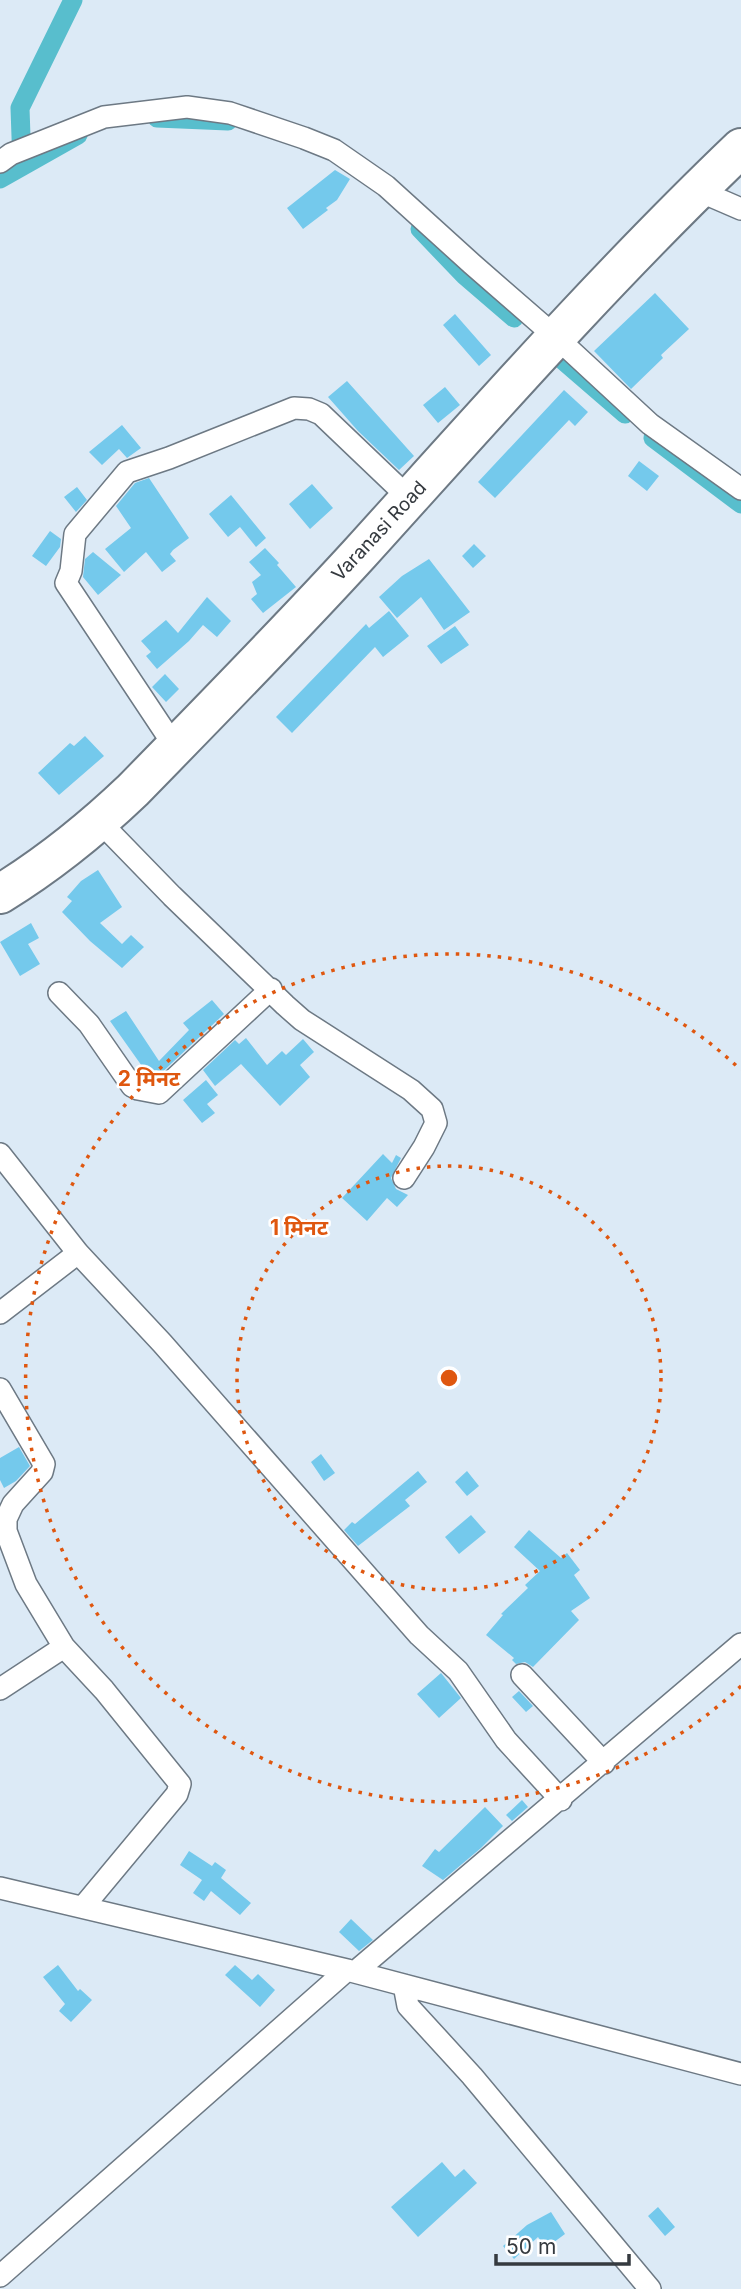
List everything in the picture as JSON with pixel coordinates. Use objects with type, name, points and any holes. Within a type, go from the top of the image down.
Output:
[{"type":"highway","name":"Varanasi Road","points":[[0,894],[42,868],[100,821],[175,747],[546,349],[697,190],[741,148]]},
{"type":"street","points":[[13,155],[104,117],[174,107],[230,113],[334,150],[386,186],[472,264],[546,349],[741,489]]},
{"type":"street","points":[[697,190],[741,209]]},
{"type":"street","points":[[175,747],[66,583],[71,571],[75,534],[127,472],[294,408],[309,409],[321,414],[409,498]]},
{"type":"street","points":[[100,821],[172,897],[302,1020],[411,1090],[432,1109],[436,1123],[404,1178]]},
{"type":"street","points":[[59,993],[89,1024],[132,1086],[138,1090],[159,1093],[271,989]]},
{"type":"street","points":[[0,1154],[78,1253],[171,1354],[419,1635],[457,1671],[506,1740],[561,1800]]},
{"type":"street","points":[[0,1312],[78,1253]]},
{"type":"street","points":[[0,1389],[44,1464],[42,1472],[9,1511],[6,1531],[26,1584],[64,1647],[104,1690],[180,1784],[177,1794],[83,1908]]},
{"type":"street","points":[[0,2276],[351,1971],[561,1800],[741,1644]]},
{"type":"street","points":[[0,1689],[64,1647]]},
{"type":"street","points":[[522,1675],[604,1763]]},
{"type":"street","points":[[0,1888],[351,1971],[741,2074]]},
{"type":"street","points":[[404,1985],[408,2006],[472,2076],[650,2289]]},
{"type":"building","points":[[335,170],[350,179],[337,200],[326,208],[328,210],[303,229],[287,208]]},
{"type":"building","points":[[655,293],[689,329],[631,389],[594,351]]},
{"type":"building","points":[[455,314],[491,355],[479,366],[443,325]]},
{"type":"building","points":[[347,381],[414,456],[399,470],[358,431],[328,397]]},
{"type":"building","points":[[445,387],[460,405],[438,423],[423,405]]},
{"type":"building","points":[[564,390],[588,412],[575,426],[569,420],[495,498],[478,482]]},
{"type":"building","points":[[122,425],[141,448],[127,458],[119,449],[102,465],[89,452]]},
{"type":"building","points":[[639,461],[659,476],[647,491],[628,476]]},
{"type":"building","points":[[149,478],[189,538],[173,550],[170,554],[176,561],[162,572],[146,552],[124,572],[105,549],[131,528],[116,506],[135,483]]},
{"type":"building","points":[[312,484],[333,508],[310,529],[289,504]]},
{"type":"building","points":[[77,487],[87,500],[76,512],[64,497]]},
{"type":"building","points":[[231,495],[266,538],[256,547],[240,527],[228,537],[209,514]]},
{"type":"building","points":[[50,531],[61,539],[60,547],[46,566],[32,556]]},
{"type":"building","points":[[474,544],[486,556],[473,568],[462,556]]},
{"type":"building","points":[[265,548],[296,587],[263,613],[251,599],[257,594],[252,582],[261,575],[249,562]]},
{"type":"building","points":[[93,552],[121,575],[98,595],[83,577],[85,559]]},
{"type":"building","points":[[429,559],[470,612],[444,630],[421,597],[397,618],[379,597],[402,576]]},
{"type":"building","points":[[207,597],[231,621],[217,637],[203,625],[157,669],[146,656],[151,652],[141,641],[166,620],[178,633]]},
{"type":"building","points":[[389,611],[409,636],[383,657],[375,647],[292,733],[276,717],[366,624],[369,628]]},
{"type":"building","points":[[455,626],[469,645],[441,664],[427,646]]},
{"type":"building","points":[[165,674],[179,689],[166,702],[152,687]]},
{"type":"building","points":[[85,736],[104,756],[59,795],[38,773],[70,743],[74,746]]},
{"type":"building","points":[[98,870],[122,907],[100,923],[122,944],[131,935],[144,947],[122,968],[62,912],[72,901],[67,897],[81,881]]},
{"type":"building","points":[[31,923],[39,938],[28,944],[40,964],[20,976],[0,942]]},
{"type":"building","points":[[212,1000],[224,1014],[155,1079],[148,1078],[110,1021],[126,1011],[159,1061],[189,1030],[183,1023]]},
{"type":"building","points":[[246,1038],[267,1065],[282,1051],[286,1055],[303,1039],[314,1052],[300,1065],[310,1077],[280,1106],[241,1064],[215,1086],[203,1070],[235,1040],[239,1044]]},
{"type":"building","points":[[206,1080],[218,1095],[207,1104],[215,1113],[202,1123],[183,1100]]},
{"type":"building","points":[[383,1154],[392,1163],[396,1155],[401,1158],[391,1178],[396,1189],[408,1195],[397,1207],[387,1198],[367,1221],[342,1198]]},
{"type":"building","points":[[19,1447],[30,1466],[16,1481],[4,1488],[0,1480],[0,1458]]},
{"type":"building","points":[[321,1454],[335,1473],[324,1481],[311,1462]]},
{"type":"building","points":[[418,1471],[427,1482],[405,1500],[410,1506],[358,1546],[344,1530],[352,1522],[355,1524]]},
{"type":"building","points":[[467,1471],[479,1486],[467,1496],[455,1482]]},
{"type":"building","points":[[471,1515],[486,1532],[459,1554],[445,1537]]},
{"type":"building","points":[[529,1530],[561,1558],[567,1553],[580,1570],[574,1575],[590,1598],[571,1611],[579,1620],[533,1667],[525,1662],[516,1664],[512,1660],[514,1658],[486,1635],[503,1615],[501,1614],[528,1588],[525,1585],[540,1571],[514,1547]]},
{"type":"building","points":[[441,1673],[461,1698],[439,1718],[417,1694]]},
{"type":"building","points":[[519,1691],[533,1706],[526,1712],[512,1697]]},
{"type":"building","points":[[522,1800],[528,1807],[512,1821],[506,1815]]},
{"type":"building","points":[[485,1807],[503,1826],[481,1848],[443,1880],[422,1866],[435,1849],[439,1852]]},
{"type":"building","points":[[189,1851],[212,1866],[215,1862],[226,1870],[221,1878],[251,1903],[240,1915],[211,1891],[204,1901],[193,1893],[202,1880],[180,1865]]},
{"type":"building","points":[[351,1919],[373,1940],[359,1951],[339,1932]]},
{"type":"building","points":[[58,1965],[78,1991],[80,1989],[92,2000],[71,2022],[59,2011],[65,2004],[43,1977]]},
{"type":"building","points":[[235,1965],[252,1980],[258,1974],[275,1990],[260,2007],[225,1975]]},
{"type":"building","points":[[442,2162],[455,2177],[464,2169],[477,2183],[418,2237],[391,2207]]},
{"type":"building","points":[[658,2207],[675,2227],[665,2236],[648,2216]]},
{"type":"building","points":[[551,2212],[565,2234],[546,2248],[538,2237],[514,2259],[503,2246],[527,2225]]},
{"type":"waterway","points":[[22,165],[20,108],[73,0]]},
{"type":"waterway","points":[[157,118],[228,121]]},
{"type":"waterway","points":[[0,179],[78,135]]},
{"type":"waterway","points":[[420,229],[464,275],[514,318]]},
{"type":"waterway","points":[[559,357],[625,414]]},
{"type":"waterway","points":[[653,438],[741,504]]}]
